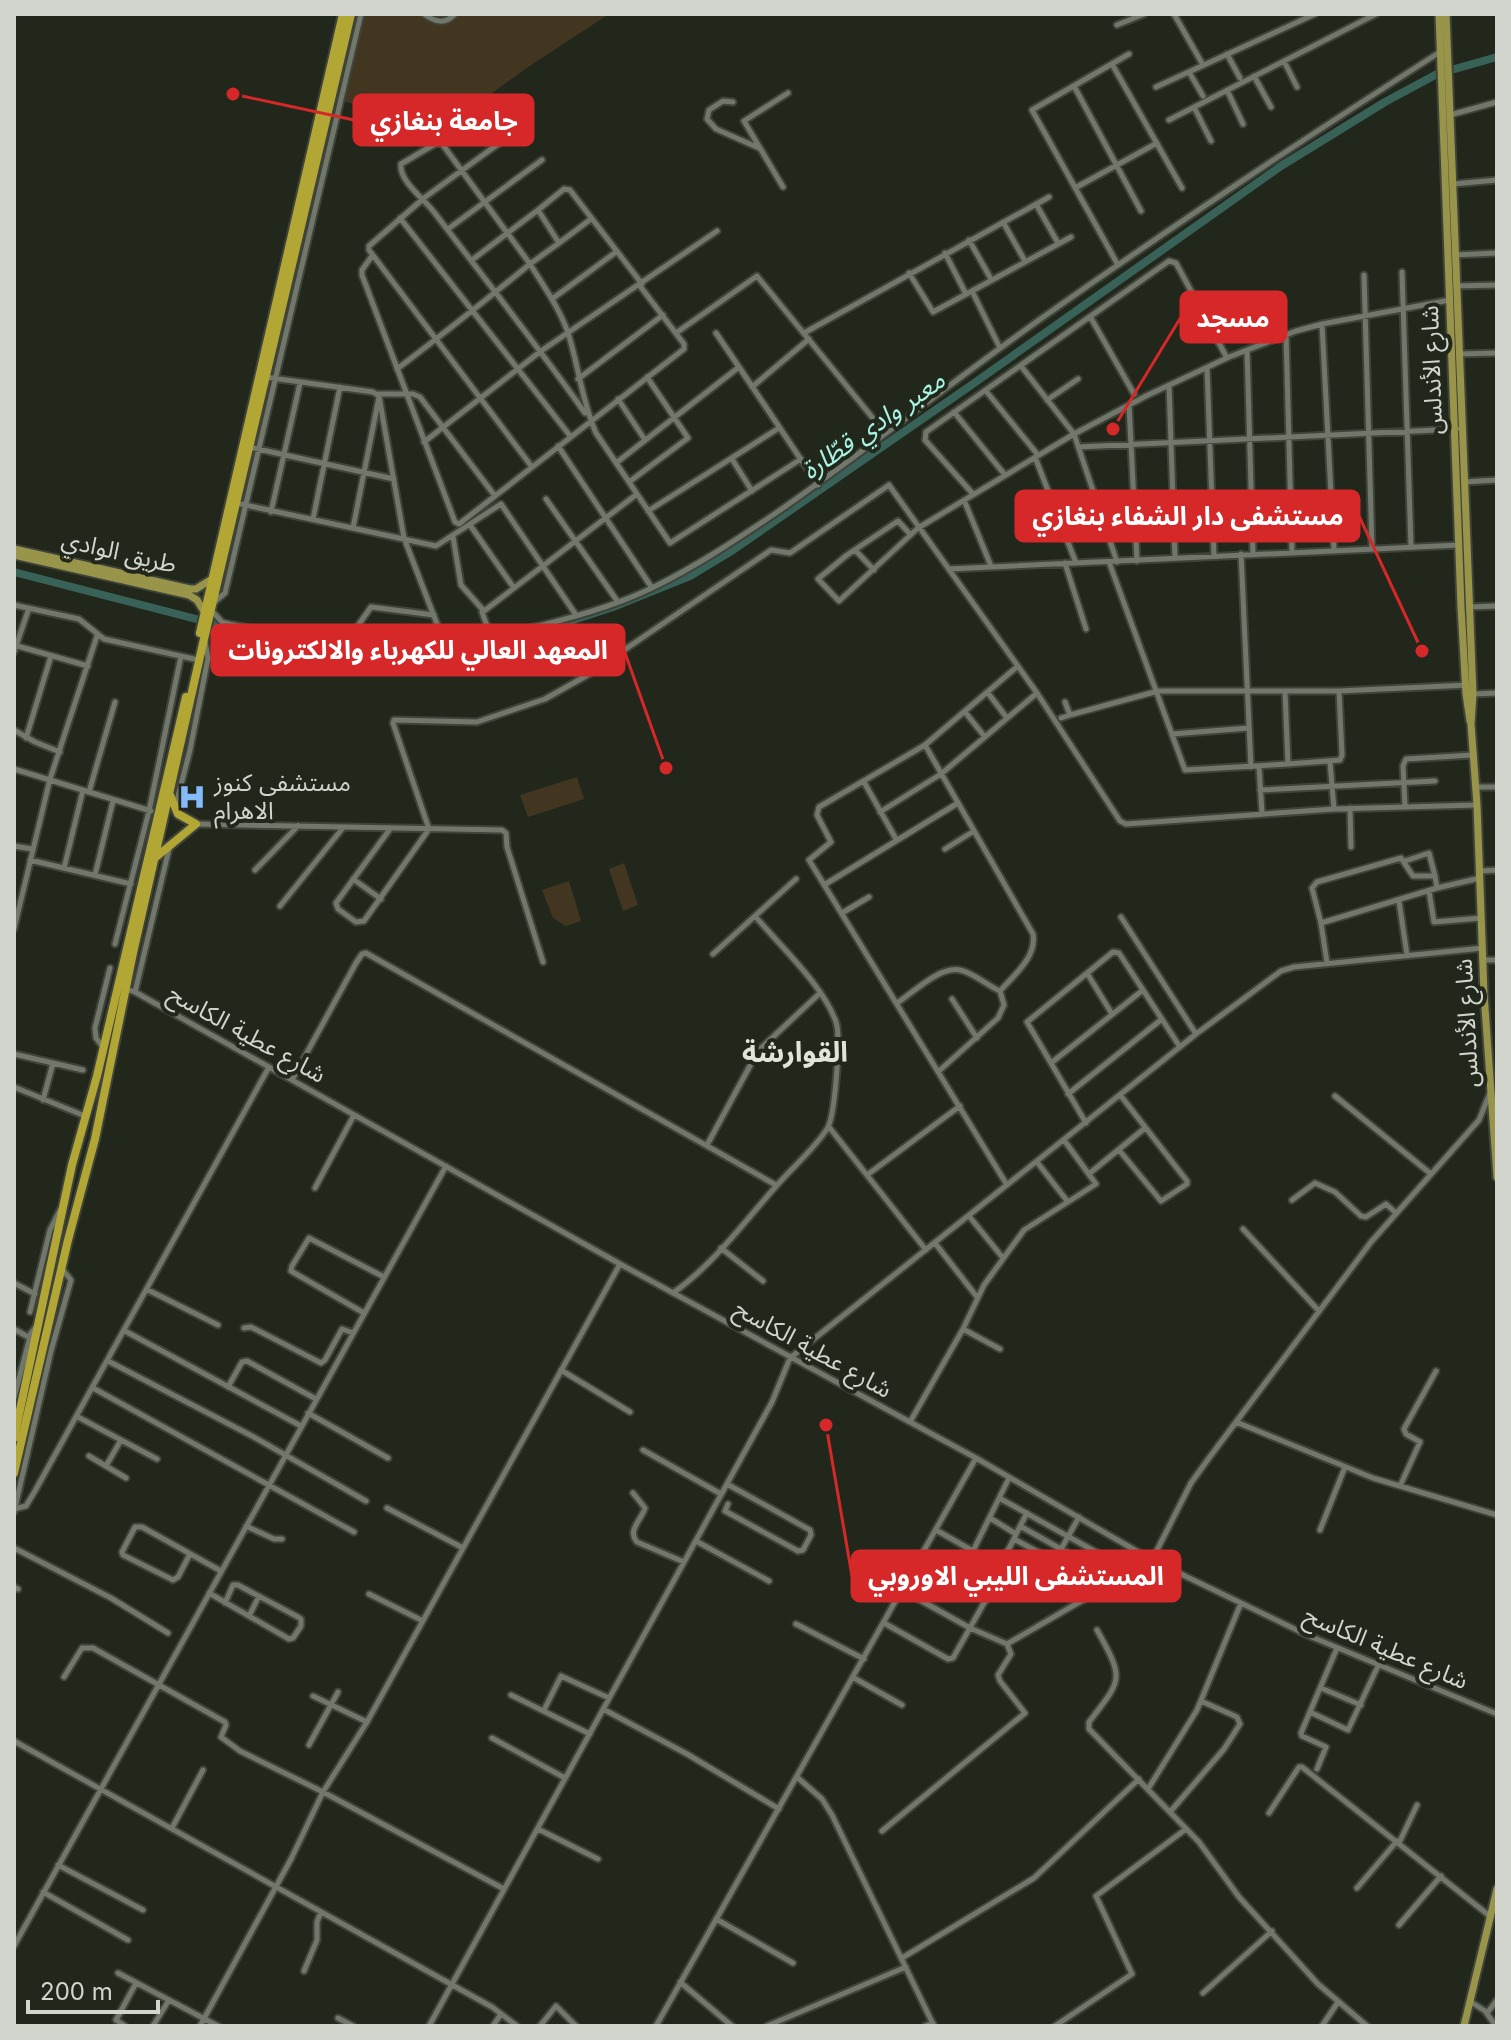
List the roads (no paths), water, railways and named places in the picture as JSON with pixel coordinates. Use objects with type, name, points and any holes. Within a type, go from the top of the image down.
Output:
[{"type":"highway","points":[[14,1438],[26,1368],[39,1325],[72,1165],[103,1048],[153,812],[194,659],[220,578],[343,14]]},
{"type":"highway","points":[[220,578],[265,377],[300,251],[351,14]]},
{"type":"highway","points":[[14,1473],[146,921],[155,857],[169,794],[192,716],[210,609]]},
{"type":"highway","points":[[155,857],[196,824],[178,814],[169,794]]},
{"type":"highway","points":[[80,1137],[85,1146],[91,1145],[95,1139]]},
{"type":"highway","points":[[72,1165],[82,1159],[87,1169]]},
{"type":"main road","name":"شارع الأندلس","points":[[1439,14],[1440,52],[1444,63]]},
{"type":"main road","name":"شارع الأندلس","points":[[1446,14],[1444,63],[1459,354],[1458,429],[1464,482],[1462,544],[1469,607],[1468,716],[1471,724]]},
{"type":"main road","name":"شارع الأندلس","points":[[1445,78],[1452,184],[1450,300],[1497,1177]]},
{"type":"main road","name":"طريق الوادي","points":[[16,552],[189,592],[210,609]]},
{"type":"main road","name":"طريق الوادي","points":[[189,592],[220,578]]},
{"type":"main road","points":[[1464,2026],[1497,1889]]},
{"type":"street","points":[[361,14],[300,251],[276,379],[247,505],[220,578],[223,597],[210,609],[222,622],[321,642],[328,642],[357,627],[371,607],[434,615]]},
{"type":"street","points":[[424,14],[442,22],[455,14]]},
{"type":"street","points":[[1117,25],[1144,14]]},
{"type":"street","points":[[1174,14],[1203,65]]},
{"type":"street","points":[[1156,87],[1315,14]]},
{"type":"street","points":[[1169,120],[1376,14]]},
{"type":"street","points":[[378,395],[405,540],[442,637],[459,640],[491,637],[618,602],[652,588],[738,538],[818,485],[1000,348],[1118,265],[1265,164],[1440,52]]},
{"type":"street","points":[[1118,265],[1032,110],[1129,54]]},
{"type":"street","points":[[1227,54],[1240,78]]},
{"type":"street","points":[[1284,61],[1297,87]]},
{"type":"street","points":[[1112,64],[1182,188]]},
{"type":"street","points":[[1189,72],[1203,96]]},
{"type":"street","points":[[1254,76],[1271,107]]},
{"type":"street","points":[[1074,86],[1141,211]]},
{"type":"street","points":[[1227,90],[1243,124]]},
{"type":"street","points":[[783,187],[744,121],[788,93]]},
{"type":"street","points":[[733,102],[723,101],[709,110],[707,119],[716,129],[760,148]]},
{"type":"street","points":[[1449,115],[1497,102]]},
{"type":"street","points":[[1194,107],[1211,141]]},
{"type":"street","points":[[512,134],[424,198],[369,246],[372,256],[532,467]]},
{"type":"street","points":[[590,420],[569,335],[552,299],[462,169],[440,141],[401,164],[402,175],[448,229],[590,420],[670,543],[801,459]]},
{"type":"street","points":[[1075,188],[1157,143]]},
{"type":"street","points":[[448,229],[542,160]]},
{"type":"street","points":[[1452,184],[1497,180]]},
{"type":"street","points":[[372,256],[362,275],[456,523],[684,349],[684,344],[663,315],[567,188],[471,260]]},
{"type":"street","points":[[804,333],[1049,197]]},
{"type":"street","points":[[1036,204],[1058,243]]},
{"type":"street","points":[[538,210],[559,243]]},
{"type":"street","points":[[400,218],[571,437]]},
{"type":"street","points":[[397,369],[591,219]]},
{"type":"street","points":[[1003,222],[1025,261]]},
{"type":"street","points":[[424,442],[541,351],[569,335],[717,231]]},
{"type":"street","points":[[909,273],[933,312],[1071,237]]},
{"type":"street","points":[[969,240],[991,279]]},
{"type":"street","points":[[552,299],[616,252]]},
{"type":"street","points":[[945,253],[1000,348]]},
{"type":"street","points":[[1452,255],[1497,253]]},
{"type":"street","points":[[973,494],[925,440],[926,432],[1125,291],[1173,261],[1227,358]]},
{"type":"street","points":[[1402,272],[1411,547]]},
{"type":"street","points":[[1364,275],[1372,548]]},
{"type":"street","points":[[676,333],[757,276],[885,433]]},
{"type":"street","points":[[1456,286],[1497,285]]},
{"type":"street","points":[[910,534],[898,521],[818,579],[839,601],[918,528],[1074,434],[1227,358],[1286,334],[1322,324],[1450,300]]},
{"type":"street","points":[[1209,325],[1254,306]]},
{"type":"street","points":[[578,379],[663,315]]},
{"type":"street","points":[[1091,318],[1134,394]]},
{"type":"street","points":[[1322,324],[1334,550]]},
{"type":"street","points":[[716,333],[818,485]]},
{"type":"street","points":[[1286,334],[1292,552]]},
{"type":"street","points":[[752,387],[809,339]]},
{"type":"street","points":[[1247,350],[1253,554]]},
{"type":"street","points":[[1459,354],[1497,353]]},
{"type":"street","points":[[1021,366],[1074,434],[1117,562]]},
{"type":"street","points":[[616,463],[739,367]]},
{"type":"street","points":[[1207,368],[1214,556]]},
{"type":"street","points":[[265,377],[378,395],[420,397],[495,496]]},
{"type":"street","points":[[629,482],[686,440],[687,435],[647,377]]},
{"type":"street","points":[[1047,400],[1078,379]]},
{"type":"street","points":[[271,512],[300,383]]},
{"type":"street","points":[[1169,385],[1175,558]]},
{"type":"street","points":[[313,519],[340,387]]},
{"type":"street","points":[[986,391],[1036,456],[1076,563]]},
{"type":"street","points":[[353,528],[378,395]]},
{"type":"street","points":[[618,399],[645,440]]},
{"type":"street","points":[[1129,405],[1137,561]]},
{"type":"street","points":[[954,412],[1005,475]]},
{"type":"street","points":[[648,511],[779,428]]},
{"type":"street","points":[[1078,447],[1458,429]]},
{"type":"street","points":[[558,446],[652,588]]},
{"type":"street","points":[[249,447],[394,479]]},
{"type":"street","points":[[732,459],[752,491]]},
{"type":"street","points":[[1464,482],[1497,480]]},
{"type":"street","points":[[429,829],[394,720],[477,722],[545,699],[586,676],[771,550],[790,553],[889,485],[1037,693],[1120,821],[1126,824],[1350,808],[1477,805]]},
{"type":"street","points":[[482,611],[486,611],[637,494]]},
{"type":"street","points":[[546,499],[618,602]]},
{"type":"street","points":[[964,500],[991,566]]},
{"type":"street","points":[[236,503],[436,546],[501,504],[576,615]]},
{"type":"street","points":[[470,525],[514,588]]},
{"type":"street","points":[[453,537],[461,585],[482,611],[491,637]]},
{"type":"street","points":[[948,569],[1462,544]]},
{"type":"street","points":[[855,550],[874,570]]},
{"type":"street","points":[[1241,554],[1251,767]]},
{"type":"street","points":[[1109,562],[1185,770],[1340,760],[1339,691]]},
{"type":"street","points":[[1065,563],[1086,629]]},
{"type":"street","points":[[14,605],[79,619],[97,636],[194,659]]},
{"type":"street","points":[[1469,607],[1497,606]]},
{"type":"street","points":[[29,608],[15,647],[88,666]]},
{"type":"street","points":[[14,929],[50,779],[97,636]]},
{"type":"street","points":[[26,738],[51,656]]},
{"type":"street","points":[[115,944],[153,812],[181,656]]},
{"type":"street","points":[[1007,1185],[809,860],[831,842],[817,811],[819,807],[925,745],[1018,666]]},
{"type":"street","points":[[1061,718],[1158,691],[1248,693],[1469,685]]},
{"type":"street","points":[[1285,692],[1288,764]]},
{"type":"street","points":[[988,693],[1007,718]]},
{"type":"street","points":[[880,812],[941,774],[1037,693]]},
{"type":"street","points":[[1473,694],[1497,693]]},
{"type":"street","points":[[64,868],[115,702]]},
{"type":"street","points":[[1065,702],[1070,715]]},
{"type":"street","points":[[965,712],[985,737]]},
{"type":"street","points":[[174,808],[192,716]]},
{"type":"street","points":[[1172,734],[1249,728]]},
{"type":"street","points":[[14,730],[60,752]]},
{"type":"street","points":[[925,745],[1035,939],[1030,957],[1000,991]]},
{"type":"street","points":[[1405,806],[1403,762],[1406,759],[1473,755]]},
{"type":"street","points":[[1330,762],[1334,809]]},
{"type":"street","points":[[1259,767],[1262,814]]},
{"type":"street","points":[[14,769],[153,812]]},
{"type":"street","points":[[1260,790],[1435,781]]},
{"type":"street","points":[[864,782],[896,839]]},
{"type":"street","points":[[1476,787],[1497,787]]},
{"type":"street","points":[[95,875],[113,801]]},
{"type":"street","points":[[824,885],[958,803]]},
{"type":"street","points":[[1350,808],[1351,847]]},
{"type":"street","points":[[196,824],[504,831],[543,962]]},
{"type":"street","points":[[255,870],[298,826]]},
{"type":"street","points":[[280,906],[343,828]]},
{"type":"street","points":[[390,829],[337,902],[338,909],[356,922],[362,922],[381,899],[429,829]]},
{"type":"street","points":[[945,849],[974,831]]},
{"type":"street","points":[[14,846],[32,849]]},
{"type":"street","points":[[146,921],[169,848]]},
{"type":"street","points":[[1405,861],[1429,853],[1437,888]]},
{"type":"street","points":[[1327,963],[1313,884],[1401,858],[1413,876],[1435,876]]},
{"type":"street","points":[[30,860],[131,884]]},
{"type":"street","points":[[1321,923],[1497,870]]},
{"type":"street","points":[[353,879],[381,899]]},
{"type":"street","points":[[713,954],[796,879]]},
{"type":"street","points":[[1429,891],[1434,922],[1481,918]]},
{"type":"street","points":[[842,913],[869,897]]},
{"type":"street","points":[[1399,901],[1407,955]]},
{"type":"street","points":[[673,1293],[721,1248],[829,1127],[839,1033],[820,993],[755,916]]},
{"type":"street","points":[[1121,917],[1196,1034]]},
{"type":"street","points":[[429,2026],[772,1402],[790,1358],[1196,1034],[1281,971],[1327,963],[1483,948]]},
{"type":"street","points":[[1086,1123],[1028,1021],[1087,973],[1116,951],[1180,1047]]},
{"type":"street","points":[[292,1080],[356,963],[366,953],[776,1185]]},
{"type":"street","points":[[1483,960],[1497,960]]},
{"type":"street","points":[[103,1048],[96,1038],[95,1028],[110,968]]},
{"type":"street","points":[[897,1003],[940,974],[952,970],[969,974],[1000,991],[1003,1011],[939,1071]]},
{"type":"street","points":[[1087,973],[1112,1014]]},
{"type":"street","name":"شارع عطية الكاسح","points":[[130,990],[620,1264],[976,1458],[1150,1558],[1337,1648],[1497,1714]]},
{"type":"street","points":[[1051,1063],[1143,990]]},
{"type":"street","points":[[707,1145],[758,1051],[820,993]]},
{"type":"street","points":[[952,999],[977,1038]]},
{"type":"street","points":[[1068,1094],[1162,1019]]},
{"type":"street","points":[[14,1054],[83,1070]]},
{"type":"street","points":[[43,1100],[53,1063]]},
{"type":"street","points":[[14,1511],[26,1506],[78,1417],[269,1067]]},
{"type":"street","points":[[14,1087],[86,1117]]},
{"type":"street","points":[[1119,1150],[1159,1200],[1164,1201],[1185,1186],[1187,1181],[1121,1096]]},
{"type":"street","points":[[1335,1096],[1431,1174]]},
{"type":"street","points":[[1007,1644],[1150,1558],[1191,1483],[1236,1422],[1371,1242],[1479,1120],[1493,1097]]},
{"type":"street","points":[[867,1175],[960,1106]]},
{"type":"street","points":[[315,1188],[354,1115]]},
{"type":"street","points":[[829,1127],[926,1250]]},
{"type":"street","points":[[1090,1173],[1145,1128]]},
{"type":"street","points":[[910,1422],[963,1329],[977,1297],[1024,1230],[1095,1185],[1095,1180],[1064,1140]]},
{"type":"street","points":[[1037,1162],[1068,1202]]},
{"type":"street","points":[[14,1946],[446,1166]]},
{"type":"street","points":[[1292,1200],[1315,1183],[1335,1192],[1361,1216],[1366,1217],[1386,1204],[1396,1213]]},
{"type":"street","points":[[30,1312],[50,1230],[64,1204]]},
{"type":"street","points":[[969,1216],[1003,1258]]},
{"type":"street","points":[[1243,1229],[1319,1311]]},
{"type":"street","points":[[364,1313],[291,1271],[292,1266],[309,1238],[384,1277]]},
{"type":"street","points":[[935,1243],[977,1297]]},
{"type":"street","points":[[721,1248],[763,1281]]},
{"type":"street","points":[[200,2026],[323,1792],[367,1722],[620,1264]]},
{"type":"street","points":[[14,1511],[51,1351],[71,1280],[62,1269]]},
{"type":"street","points":[[14,1283],[35,1294]]},
{"type":"street","points":[[148,1290],[218,1325]]},
{"type":"street","points":[[14,1398],[26,1368],[33,1329],[39,1325]]},
{"type":"street","points":[[244,1328],[251,1327],[321,1363],[342,1329],[353,1333]]},
{"type":"street","points":[[14,1329],[30,1338]]},
{"type":"street","points":[[963,1329],[1000,1349]]},
{"type":"street","points":[[125,1331],[301,1426]]},
{"type":"street","points":[[108,1361],[252,1436],[366,1501]]},
{"type":"street","points":[[228,1387],[242,1362],[247,1361],[316,1399]]},
{"type":"street","points":[[14,1365],[26,1368]]},
{"type":"street","points":[[561,1370],[630,1412]]},
{"type":"street","points":[[1400,1486],[1420,1442],[1406,1434],[1404,1429],[1436,1371]]},
{"type":"street","points":[[93,1388],[354,1532]]},
{"type":"street","points":[[308,1413],[388,1458]]},
{"type":"street","points":[[78,1417],[157,1459]]},
{"type":"street","points":[[1236,1422],[1345,1467],[1497,1515]]},
{"type":"street","points":[[106,1466],[121,1440]]},
{"type":"street","points":[[643,1450],[721,1494]]},
{"type":"street","points":[[89,1456],[126,1478]]},
{"type":"street","points":[[656,2026],[976,1458]]},
{"type":"street","points":[[1320,1530],[1345,1467]]},
{"type":"street","points":[[973,1551],[1009,1478]]},
{"type":"street","points":[[727,1484],[810,1530],[811,1535],[803,1550],[798,1551],[725,1511],[728,1504]]},
{"type":"street","points":[[633,1493],[645,1508],[632,1531],[633,1538],[684,1562]]},
{"type":"street","points":[[1001,1499],[1105,1557]]},
{"type":"street","points":[[387,1508],[463,1548]]},
{"type":"street","points":[[1000,1565],[1027,1513]]},
{"type":"street","points":[[1050,1569],[1079,1517]]},
{"type":"street","points":[[990,1518],[1055,1561]]},
{"type":"street","points":[[190,1554],[178,1577],[173,1580],[122,1552],[137,1526],[190,1554],[221,1571]]},
{"type":"street","points":[[246,1526],[274,1539],[282,1539]]},
{"type":"street","points":[[1020,1526],[1093,1567]]},
{"type":"street","points":[[884,1623],[948,1659],[953,1658],[987,1600],[1002,1571],[1000,1565],[936,1530]]},
{"type":"street","points":[[696,1541],[769,1581]]},
{"type":"street","points":[[14,1548],[111,1598],[168,1633]]},
{"type":"street","points":[[918,1562],[987,1600]]},
{"type":"street","points":[[209,1593],[225,1603],[291,1639],[301,1626],[298,1617],[236,1584],[225,1603]]},
{"type":"street","points":[[882,1831],[1024,1715],[998,1675],[1000,1667],[1011,1654],[1007,1644],[970,1628],[902,1590]]},
{"type":"street","points":[[369,1594],[423,1621]]},
{"type":"street","points":[[249,1616],[259,1596]]},
{"type":"street","points":[[1148,1789],[1201,1701],[1241,1603]]},
{"type":"street","points":[[796,1624],[864,1659]]},
{"type":"street","points":[[1097,1630],[1117,1675],[1115,1688],[1089,1722],[1089,1729],[1199,1842],[1239,1897],[1318,1984],[1367,2026]]},
{"type":"street","points":[[64,1677],[82,1648],[88,1647],[159,1683],[225,1722],[221,1737],[240,1751],[504,1889]]},
{"type":"street","points":[[1317,1769],[1326,1747],[1302,1736],[1337,1648]]},
{"type":"street","points":[[1310,1712],[1347,1730],[1350,1728],[1378,1666]]},
{"type":"street","points":[[544,1710],[561,1676],[609,1698]]},
{"type":"street","points":[[853,1678],[902,1705]]},
{"type":"street","points":[[1321,1688],[1361,1705]]},
{"type":"street","points":[[309,1745],[338,1692]]},
{"type":"street","points":[[511,1695],[590,1734]]},
{"type":"street","points":[[313,1696],[367,1722]]},
{"type":"street","points":[[1170,1812],[1224,1749],[1240,1724],[1237,1717],[1201,1701]]},
{"type":"street","points":[[603,1709],[779,1809]]},
{"type":"street","points":[[492,1738],[565,1778]]},
{"type":"street","points":[[14,1741],[452,1985],[517,2026]]},
{"type":"street","points":[[1269,1813],[1300,1767],[1491,1917]]},
{"type":"street","points":[[172,1828],[203,1770]]},
{"type":"street","points":[[797,1777],[822,1799],[832,1815],[933,2024],[925,2026]]},
{"type":"street","points":[[902,1958],[1034,1878],[1139,1779]]},
{"type":"street","points":[[1357,1888],[1398,1842],[1417,1805]]},
{"type":"street","points":[[538,1829],[598,1859]]},
{"type":"street","points":[[1055,2026],[1132,1974],[1096,1896],[1186,1829]]},
{"type":"street","points":[[58,1865],[143,1910]]},
{"type":"street","points":[[1399,1925],[1441,1876]]},
{"type":"street","points":[[43,1892],[128,1940]]},
{"type":"street","points":[[304,1971],[316,1945],[321,1912]]},
{"type":"street","points":[[716,1919],[793,1963]]},
{"type":"street","points":[[1203,1993],[1272,1931]]},
{"type":"street","points":[[767,2026],[906,1967]]},
{"type":"street","points":[[118,1973],[218,2026]]},
{"type":"street","points":[[680,1982],[732,2026]]},
{"type":"street","points":[[125,2026],[116,2020],[136,1983]]},
{"type":"street","points":[[153,2026],[169,2000]]},
{"type":"street","points":[[1487,2013],[1497,2000]]},
{"type":"street","points":[[1322,2026],[1338,2002]]},
{"type":"street","points":[[1471,2002],[1487,2013],[1496,2026]]},
{"type":"street","points":[[540,2026],[556,2006],[576,2026]]},
{"type":"street","points":[[493,2026],[501,2014]]},
{"type":"street","points":[[662,2016],[662,2026]]},
{"type":"street","points":[[338,2018],[353,2026]]},
{"type":"waterway","name":"معبر وادي قطّارة","points":[[216,624],[329,649],[484,649],[613,607],[690,576],[733,550],[970,386],[1281,166],[1437,74],[1497,57]]},
{"type":"waterway","name":"معبر وادي قطّارة","points":[[14,572],[200,620]]},
{"type":"place","name":"جامعة بنغازي","points":[[233,94]]},
{"type":"place","name":"مسجد","points":[[1113,429]]},
{"type":"place","name":"مستشفى دار الشفاء بنغازي","points":[[1422,651]]},
{"type":"place","name":"المعهد العالي للكهرباء والالكترونات","points":[[666,768]]},
{"type":"place","name":"مستشفى كنوز الاهرام","points":[[192,797]]},
{"type":"place","name":"المستشفی الليبي الاوروبي","points":[[826,1425]]},
{"type":"district","name":"القوارشة","points":[[795,1052]]}]
